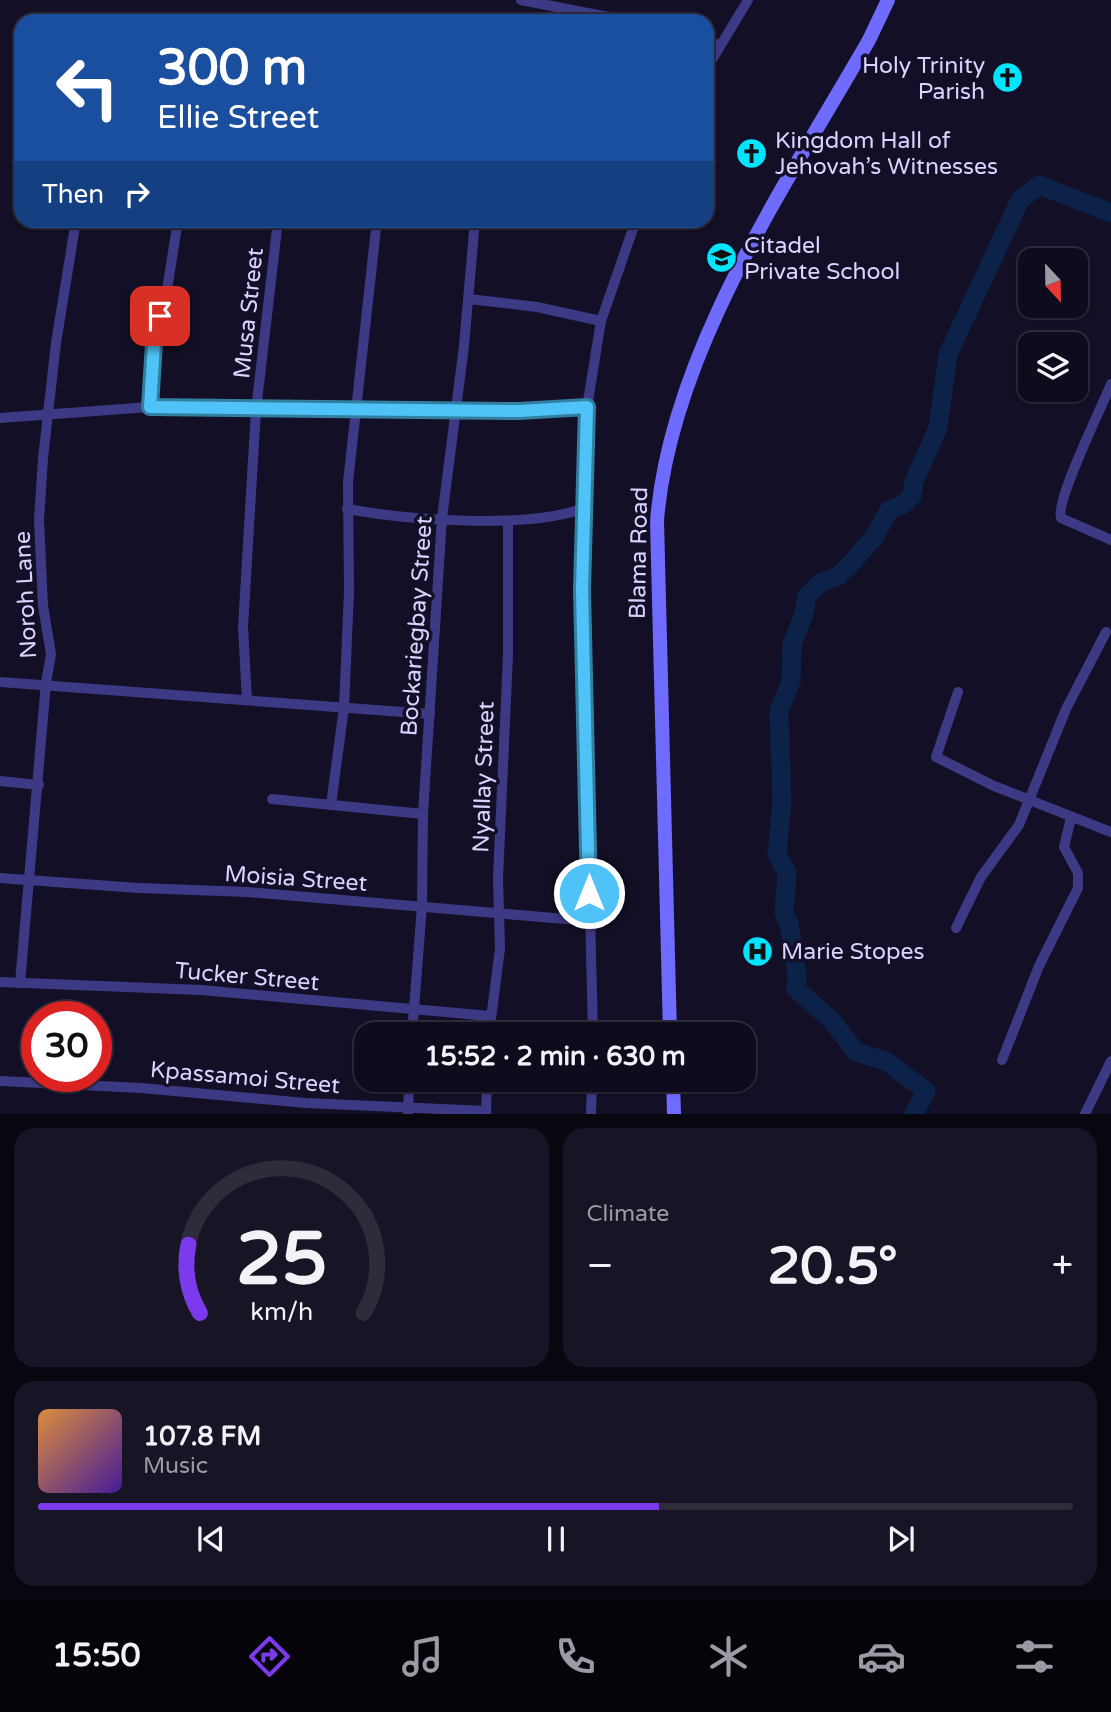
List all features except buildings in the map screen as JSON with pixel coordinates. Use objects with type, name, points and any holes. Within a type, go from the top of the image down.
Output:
[{"type":"street","points":[[521,0],[593,14]]},
{"type":"street","points":[[714,56],[748,0]]},
{"type":"street","name":"Blama Road","points":[[670,1022],[657,521],[666,457],[690,383],[731,286],[869,40],[888,0]]},
{"type":"street","points":[[714,44],[720,45]]},
{"type":"street","name":"Noroh Lane","points":[[20,983],[46,683],[51,654],[43,606],[39,520],[48,413],[75,228]]},
{"type":"street","points":[[150,407],[154,343],[167,290],[177,228]]},
{"type":"street","name":"Musa Street","points":[[247,700],[243,627],[256,410],[277,228]]},
{"type":"street","points":[[331,805],[344,707],[349,592],[347,509],[354,411],[376,228]]},
{"type":"street","name":"Bockariegbay Street","points":[[412,1022],[422,906],[423,814],[442,518],[453,410],[469,299],[473,228]]},
{"type":"street","points":[[593,1022],[582,509],[587,407],[601,321],[634,228]]},
{"type":"street","points":[[469,299],[537,307],[601,321]]},
{"type":"street","points":[[1111,384],[1065,491],[1059,513],[1061,518],[1111,540]]},
{"type":"street","points":[[0,418],[150,407],[354,411],[587,407]]},
{"type":"street","points":[[347,509],[386,516],[508,521],[564,515],[582,509]]},
{"type":"street","name":"Nyallay Street","points":[[490,1022],[500,948],[498,878],[509,617],[508,521]]},
{"type":"street","points":[[956,928],[981,877],[1019,825],[1066,709],[1106,632]]},
{"type":"street","points":[[0,682],[46,683],[430,714]]},
{"type":"street","points":[[958,692],[936,757],[1071,818],[1111,832]]},
{"type":"street","points":[[0,781],[39,785]]},
{"type":"street","points":[[272,799],[423,814]]},
{"type":"street","points":[[1002,1060],[1039,966],[1079,888],[1080,878],[1064,847],[1071,818]]},
{"type":"street","name":"Moisia Street","points":[[0,878],[30,878],[138,888],[248,892],[589,921]]},
{"type":"street","name":"Tucker Street","points":[[0,982],[130,985],[490,1016]]},
{"type":"street","points":[[1085,1114],[1111,1061]]},
{"type":"street","name":"Kpassamoi Street","points":[[0,1081],[141,1087],[408,1111],[486,1112]]},
{"type":"street","points":[[408,1111],[409,1092]]},
{"type":"street","points":[[486,1112],[487,1092]]},
{"type":"street","points":[[591,1114],[592,1092]]},
{"type":"street","points":[[673,1092],[674,1114]]},
{"type":"waterway","points":[[914,1114],[926,1091],[886,1061],[856,1052],[832,1021],[796,989],[797,975],[789,924],[784,913],[787,873],[777,854],[782,802],[779,711],[791,681],[792,644],[804,614],[807,596],[820,583],[838,576],[849,566],[875,536],[889,510],[902,505],[912,496],[914,481],[938,428],[948,354],[1020,200],[1039,185],[1111,213]]},
{"type":"place","name":"Holy Trinity Parish","points":[[1008,78]]},
{"type":"place","name":"Kingdom Hall of Jehovah’s Witnesses","points":[[752,153]]},
{"type":"place","name":"Citadel Private School","points":[[721,258]]},
{"type":"place","name":"Marie Stopes","points":[[758,951]]},
{"type":"route","points":[[160,316],[154,343],[150,407],[519,411],[587,407],[587,454],[582,509],[582,590],[589,893]]}]
